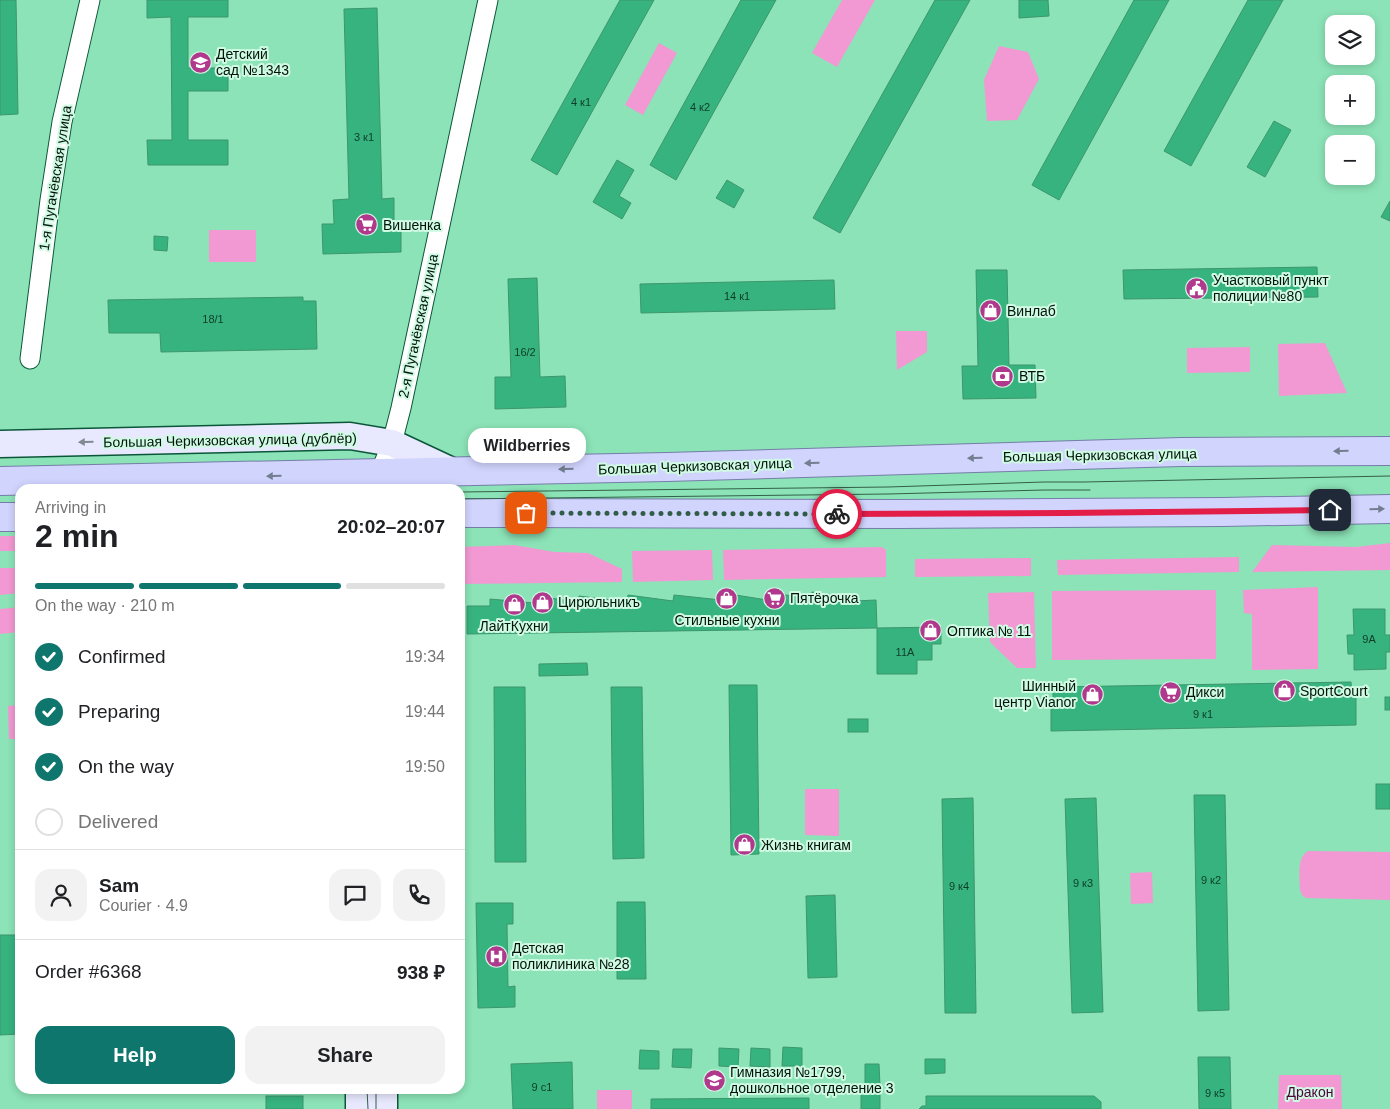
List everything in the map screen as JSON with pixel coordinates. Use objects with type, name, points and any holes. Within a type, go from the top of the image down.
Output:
[{"type":"main road","name":"Большая Черкизовская улица","points":[[0,481],[377,484],[454,472],[1181,452],[1390,451]]},
{"type":"main road","points":[[465,513],[900,514],[1390,509]]},
{"type":"main road","points":[[0,517],[15,517]]},
{"type":"street","name":"1-я Пугачёвская улица","points":[[30,359],[62,122],[90,0]]},
{"type":"street","name":"2-я Пугачёвская улица","points":[[377,484],[392,443],[488,0]]},
{"type":"street","name":"Большая Черкизовская улица (дублёр)","points":[[0,444],[350,436],[392,443],[454,472]]},
{"type":"street","points":[[359,1094],[359,1109]]},
{"type":"street","points":[[384,1094],[384,1109]]},
{"type":"green space","points":[[842,0],[875,0],[837,67],[812,53]]},
{"type":"green space","points":[[659,43],[677,53],[643,115],[625,105]]},
{"type":"green space","points":[[999,46],[1028,52],[1039,79],[1017,120],[987,121],[984,80]]},
{"type":"green space","points":[[209,230],[256,230],[256,262],[209,262]]},
{"type":"green space","points":[[896,331],[927,331],[927,352],[897,370]]},
{"type":"green space","points":[[1325,343],[1347,393],[1279,396],[1278,344]]},
{"type":"green space","points":[[1250,347],[1250,372],[1187,373],[1187,348]]},
{"type":"green space","points":[[0,536],[15,536],[15,551],[0,551]]},
{"type":"green space","points":[[1390,543],[1390,570],[1252,572],[1272,545],[1356,547]]},
{"type":"green space","points":[[514,545],[555,552],[588,553],[622,569],[622,582],[465,584],[465,547]]},
{"type":"green space","points":[[882,547],[886,550],[886,577],[724,580],[723,550]]},
{"type":"green space","points":[[712,550],[713,580],[633,582],[632,551]]},
{"type":"green space","points":[[1239,557],[1239,572],[1058,575],[1057,560]]},
{"type":"green space","points":[[1031,558],[1031,576],[915,577],[915,559]]},
{"type":"green space","points":[[0,568],[15,568],[15,594],[0,595]]},
{"type":"green space","points":[[1318,587],[1318,669],[1252,670],[1252,614],[1244,613],[1243,590]]},
{"type":"green space","points":[[1216,590],[1216,659],[1052,660],[1052,591]]},
{"type":"green space","points":[[1034,592],[1036,668],[1017,668],[990,642],[988,593]]},
{"type":"green space","points":[[15,608],[15,632],[0,634],[0,609]]},
{"type":"green space","points":[[15,705],[15,739],[9,739],[8,706]]},
{"type":"green space","points":[[805,789],[839,789],[839,836],[805,835]]},
{"type":"green space","points":[[1308,851],[1390,852],[1390,900],[1306,898],[1300,890],[1300,863],[1304,854]]},
{"type":"green space","points":[[1152,872],[1153,903],[1131,904],[1130,873]]},
{"type":"green space","name":"Дракон","points":[[1279,1075],[1341,1075],[1342,1109],[1278,1109]]},
{"type":"green space","points":[[597,1090],[632,1090],[632,1109],[597,1109]]},
{"type":"building","points":[[0,0],[16,0],[18,114],[0,115]]},
{"type":"building","points":[[147,0],[228,0],[228,17],[188,17],[188,68],[228,68],[228,91],[188,91],[188,140],[228,140],[228,165],[148,165],[147,140],[172,140],[171,17],[147,18]]},
{"type":"building","points":[[620,0],[654,0],[557,175],[531,160]]},
{"type":"building","points":[[741,0],[776,0],[676,180],[650,165]]},
{"type":"building","points":[[935,0],[970,0],[840,233],[813,218]]},
{"type":"building","points":[[1019,0],[1048,0],[1049,16],[1019,18]]},
{"type":"building","points":[[1134,0],[1169,0],[1059,200],[1032,185]]},
{"type":"building","points":[[1248,0],[1283,0],[1191,166],[1164,151]]},
{"type":"building","points":[[377,8],[382,199],[394,198],[394,222],[401,222],[401,252],[323,254],[322,224],[334,224],[333,200],[349,199],[344,9]]},
{"type":"building","points":[[1274,121],[1291,130],[1265,177],[1247,167]]},
{"type":"building","points":[[617,160],[634,170],[619,196],[631,203],[622,219],[593,202]]},
{"type":"building","points":[[727,180],[744,190],[734,208],[716,198]]},
{"type":"building","points":[[1390,201],[1390,221],[1381,217]]},
{"type":"building","points":[[154,236],[168,237],[167,251],[154,250]]},
{"type":"building","points":[[1317,267],[1318,297],[1124,299],[1123,270]]},
{"type":"building","points":[[976,270],[1007,270],[1009,365],[1035,365],[1036,398],[963,399],[962,366],[978,366]]},
{"type":"building","points":[[537,278],[540,377],[565,376],[566,407],[495,409],[495,377],[511,377],[508,279]]},
{"type":"building","points":[[834,280],[835,309],[641,313],[640,284]]},
{"type":"building","points":[[303,297],[303,301],[316,301],[317,349],[161,352],[160,333],[109,333],[108,300]]},
{"type":"building","points":[[812,592],[856,598],[856,601],[876,600],[877,628],[467,634],[467,606],[490,606],[490,599],[534,603],[536,596],[578,602],[579,596],[627,602],[628,595],[673,601],[674,595],[721,600],[723,593],[767,600],[769,593],[811,598]]},
{"type":"building","points":[[1353,609],[1385,609],[1385,635],[1390,635],[1390,652],[1386,652],[1386,669],[1354,670],[1354,654],[1348,654],[1347,635],[1354,635]]},
{"type":"building","points":[[941,627],[941,644],[932,644],[932,660],[917,660],[917,674],[877,674],[877,628]]},
{"type":"building","points":[[587,663],[588,675],[539,676],[539,664]]},
{"type":"building","points":[[1351,682],[1352,697],[1356,697],[1356,725],[1051,731],[1053,687]]},
{"type":"building","points":[[729,685],[757,685],[759,854],[731,855]]},
{"type":"building","points":[[494,687],[525,687],[526,862],[495,862]]},
{"type":"building","points":[[611,687],[642,687],[644,858],[613,859]]},
{"type":"building","points":[[1385,697],[1390,697],[1390,710],[1385,710]]},
{"type":"building","points":[[848,719],[868,719],[868,732],[848,732]]},
{"type":"building","points":[[1376,784],[1390,784],[1390,809],[1376,809]]},
{"type":"building","points":[[1194,795],[1225,795],[1229,1010],[1198,1011]]},
{"type":"building","points":[[973,798],[976,1013],[945,1013],[942,799]]},
{"type":"building","points":[[1096,798],[1103,1012],[1072,1013],[1065,799]]},
{"type":"building","points":[[835,895],[837,977],[808,978],[806,896]]},
{"type":"building","points":[[617,902],[645,902],[646,979],[617,979]]},
{"type":"building","points":[[476,903],[513,903],[513,924],[507,924],[508,987],[515,986],[515,1007],[478,1008]]},
{"type":"building","points":[[0,935],[15,935],[15,1034],[0,1035]]},
{"type":"building","points":[[783,1047],[802,1048],[802,1066],[782,1066]]},
{"type":"building","points":[[719,1048],[739,1049],[738,1067],[719,1066]]},
{"type":"building","points":[[751,1048],[770,1049],[770,1067],[750,1066]]},
{"type":"building","points":[[673,1049],[692,1049],[691,1068],[672,1067]]},
{"type":"building","points":[[640,1050],[659,1051],[659,1069],[639,1069]]},
{"type":"building","points":[[1198,1057],[1230,1057],[1231,1109],[1199,1109]]},
{"type":"building","points":[[925,1059],[945,1059],[945,1073],[925,1074]]},
{"type":"building","points":[[572,1062],[573,1109],[513,1109],[511,1064]]},
{"type":"building","points":[[865,1064],[879,1064],[880,1086],[865,1086]]},
{"type":"building","points":[[861,1086],[880,1086],[880,1109],[861,1109]]},
{"type":"building","points":[[266,1096],[303,1096],[303,1109],[266,1109]]},
{"type":"building","points":[[926,1096],[1094,1096],[1101,1102],[1101,1109],[919,1109],[922,1106],[926,1106]]},
{"type":"building","points":[[809,1098],[809,1109],[651,1109],[651,1099]]},
{"type":"tram line","points":[[465,492],[888,487],[1044,482],[1390,476]]},
{"type":"tram line","points":[[465,499],[1090,490]]},
{"type":"tram line","points":[[367,1094],[368,1109]]},
{"type":"tram line","points":[[376,1094],[376,1109]]},
{"type":"way so far","points":[[526,513],[837,514]]},
{"type":"place","name":"Детский сад №1343","points":[[200,62]]},
{"type":"place","name":"Вишенка","points":[[367,225]]},
{"type":"place","name":"Участковый пункт полиции №80","points":[[1197,288]]},
{"type":"place","name":"Винлаб","points":[[991,311]]},
{"type":"place","name":"ВТБ","points":[[1003,376]]},
{"type":"place","name":"Wildberries","points":[[526,513]]},
{"type":"place","name":"Стильные кухни","points":[[727,598]]},
{"type":"place","name":"Пятёрочка","points":[[774,598]]},
{"type":"place","name":"Цирюльникъ","points":[[542,602]]},
{"type":"place","name":"ЛайтКухни","points":[[514,604]]},
{"type":"place","name":"Оптика № 11","points":[[931,631]]},
{"type":"place","name":"SportCourt","points":[[1284,691]]},
{"type":"place","name":"Дикси","points":[[1170,692]]},
{"type":"place","name":"Шинный центр Vianor","points":[[1092,694]]},
{"type":"place","name":"Жизнь книгам","points":[[745,845]]},
{"type":"place","name":"Детская поликлиника №28","points":[[496,956]]},
{"type":"place","name":"Гимназия №1799, дошкольное отделение 3","points":[[714,1080]]},
{"type":"route","points":[[837,514],[1330,510]]}]
